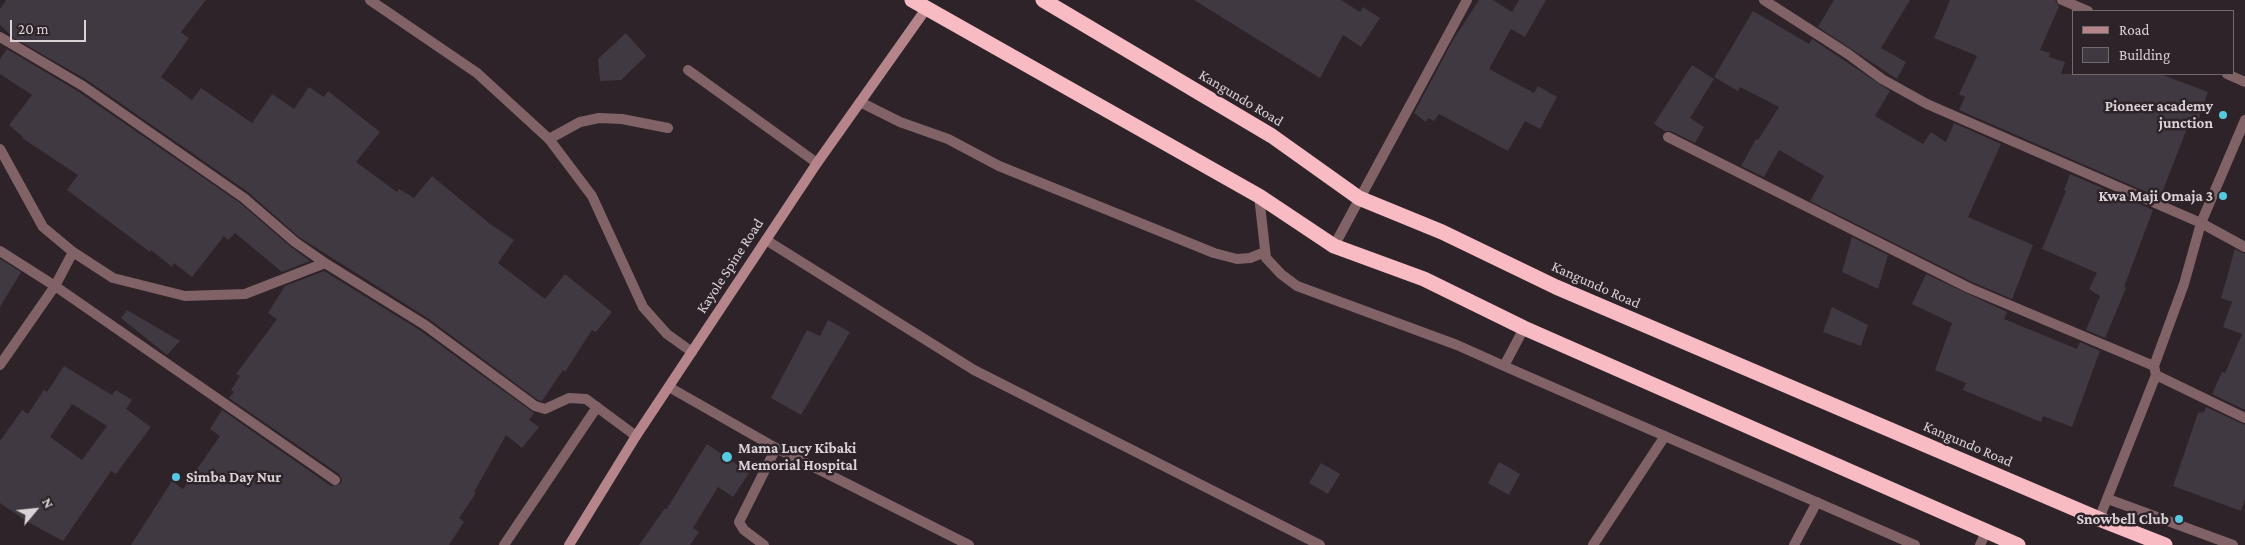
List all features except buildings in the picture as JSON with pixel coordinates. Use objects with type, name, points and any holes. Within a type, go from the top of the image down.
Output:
[{"type":"highway","points":[[912,0],[1259,196],[1334,246],[1424,278],[1524,328],[1983,538],[2018,545]]},
{"type":"highway","name":"Kangundo Road","points":[[1042,0],[1272,136],[1359,198],[1442,232],[1556,287],[2099,519],[2165,545]]},
{"type":"main road","name":"Kayole Spine Road","points":[[569,545],[636,436],[817,163],[926,9]]},
{"type":"street","points":[[370,0],[477,73],[549,139],[592,196],[643,307],[667,334],[692,352]]},
{"type":"street","points":[[1334,246],[1467,0]]},
{"type":"street","points":[[1764,0],[1848,54],[1882,80],[1927,104],[2202,223],[2245,247]]},
{"type":"street","points":[[2062,0],[2086,10]]},
{"type":"street","points":[[0,38],[83,86],[244,198],[295,242],[324,263],[425,325],[535,406],[545,409],[569,398],[586,399],[636,436]]},
{"type":"street","points":[[688,70],[817,163]]},
{"type":"street","points":[[2229,75],[2245,82]]},
{"type":"street","points":[[860,102],[900,122],[948,139],[999,166],[1167,236],[1237,259],[1250,258],[1265,252]]},
{"type":"street","points":[[549,139],[580,122],[599,118],[622,119],[668,128]]},
{"type":"street","points":[[2099,519],[2155,371],[2202,223],[2245,120]]},
{"type":"street","points":[[1668,136],[1968,288],[2155,371],[2245,418]]},
{"type":"street","points":[[0,149],[43,227],[73,252],[113,278],[185,296],[245,294],[324,263]]},
{"type":"street","points":[[1259,196],[1266,258],[1281,274],[1298,286],[1457,345],[1915,545]]},
{"type":"street","points":[[766,240],[974,370],[1320,545]]},
{"type":"street","points":[[0,251],[55,286],[335,480]]},
{"type":"street","points":[[0,365],[55,286],[73,252]]},
{"type":"street","points":[[1504,366],[1524,328]]},
{"type":"street","points":[[669,387],[776,448],[969,545]]},
{"type":"street","points":[[504,545],[597,407]]},
{"type":"street","points":[[1593,545],[1665,436]]},
{"type":"street","points":[[764,545],[744,530],[739,522],[776,448]]},
{"type":"street","points":[[2108,499],[2233,545]]},
{"type":"street","points":[[1794,545],[1817,502]]},
{"type":"place","name":"Pioneer academy junction","points":[[2223,115]]},
{"type":"place","name":"Kwa Maji Omaja 3","points":[[2223,196]]},
{"type":"place","name":"Mama Lucy Kibaki Memorial Hospital","points":[[727,457]]},
{"type":"place","name":"Simba Day Nur","points":[[176,477]]},
{"type":"place","name":"Snowbell Club","points":[[2179,519]]}]
